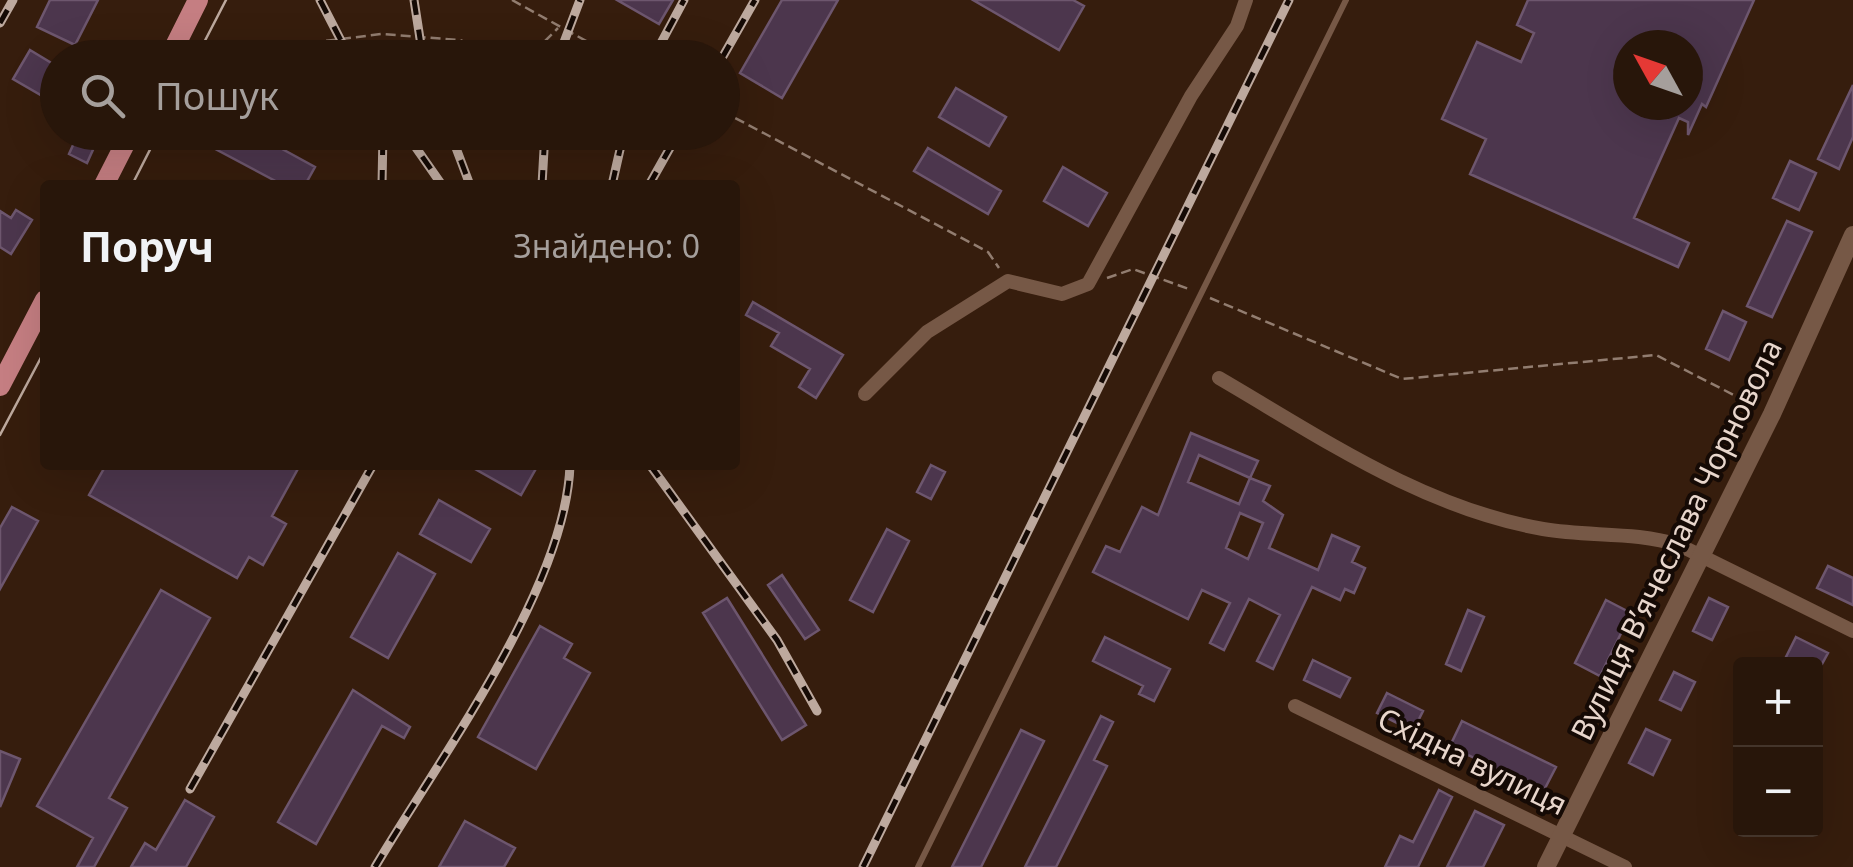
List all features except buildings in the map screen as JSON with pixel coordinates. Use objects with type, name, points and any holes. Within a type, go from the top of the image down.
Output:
[{"type":"main road","points":[[178,40],[198,0]]},
{"type":"main road","points":[[107,180],[122,150]]},
{"type":"main road","points":[[0,386],[40,310]]},
{"type":"street","points":[[865,394],[927,332],[1008,281],[1062,294],[1088,284],[1191,96],[1237,26],[1246,0]]},
{"type":"street","name":"Вулиця Вʼячеслава Чорновола","points":[[1546,867],[1772,414],[1853,234]]},
{"type":"street","points":[[1219,378],[1402,484],[1544,529],[1654,537],[1702,555],[1853,632]]},
{"type":"street","name":"Східна вулиця","points":[[1295,706],[1625,867]]},
{"type":"lane","points":[[918,867],[1346,0]]},
{"type":"path","points":[[512,0],[582,40]]},
{"type":"path","points":[[546,40],[558,28]]},
{"type":"path","points":[[338,40],[382,34],[460,40]]},
{"type":"path","points":[[740,121],[988,252],[1008,281]]},
{"type":"path","points":[[1088,284],[1133,269],[1402,379],[1656,355],[1772,414]]},
{"type":"tram line","points":[[205,40],[226,0]]},
{"type":"tram line","points":[[135,180],[150,150]]},
{"type":"tram line","points":[[0,435],[40,359]]},
{"type":"railway","points":[[0,23],[13,0]]},
{"type":"railway","points":[[320,0],[341,40]]},
{"type":"railway","points":[[414,0],[420,40]]},
{"type":"railway","points":[[565,40],[580,0]]},
{"type":"railway","points":[[663,40],[684,0]]},
{"type":"railway","points":[[732,40],[755,0]]},
{"type":"railway","points":[[863,867],[1289,0]]},
{"type":"railway","points":[[382,180],[383,150]]},
{"type":"railway","points":[[418,150],[439,180]]},
{"type":"railway","points":[[457,150],[468,180]]},
{"type":"railway","points":[[542,180],[544,150]]},
{"type":"railway","points":[[613,180],[620,150]]},
{"type":"railway","points":[[652,180],[669,150]]},
{"type":"railway","points":[[190,789],[370,470]]},
{"type":"railway","points":[[375,867],[464,725],[523,618],[547,565],[563,513],[569,470]]},
{"type":"railway","points":[[654,470],[777,640],[817,711]]}]
